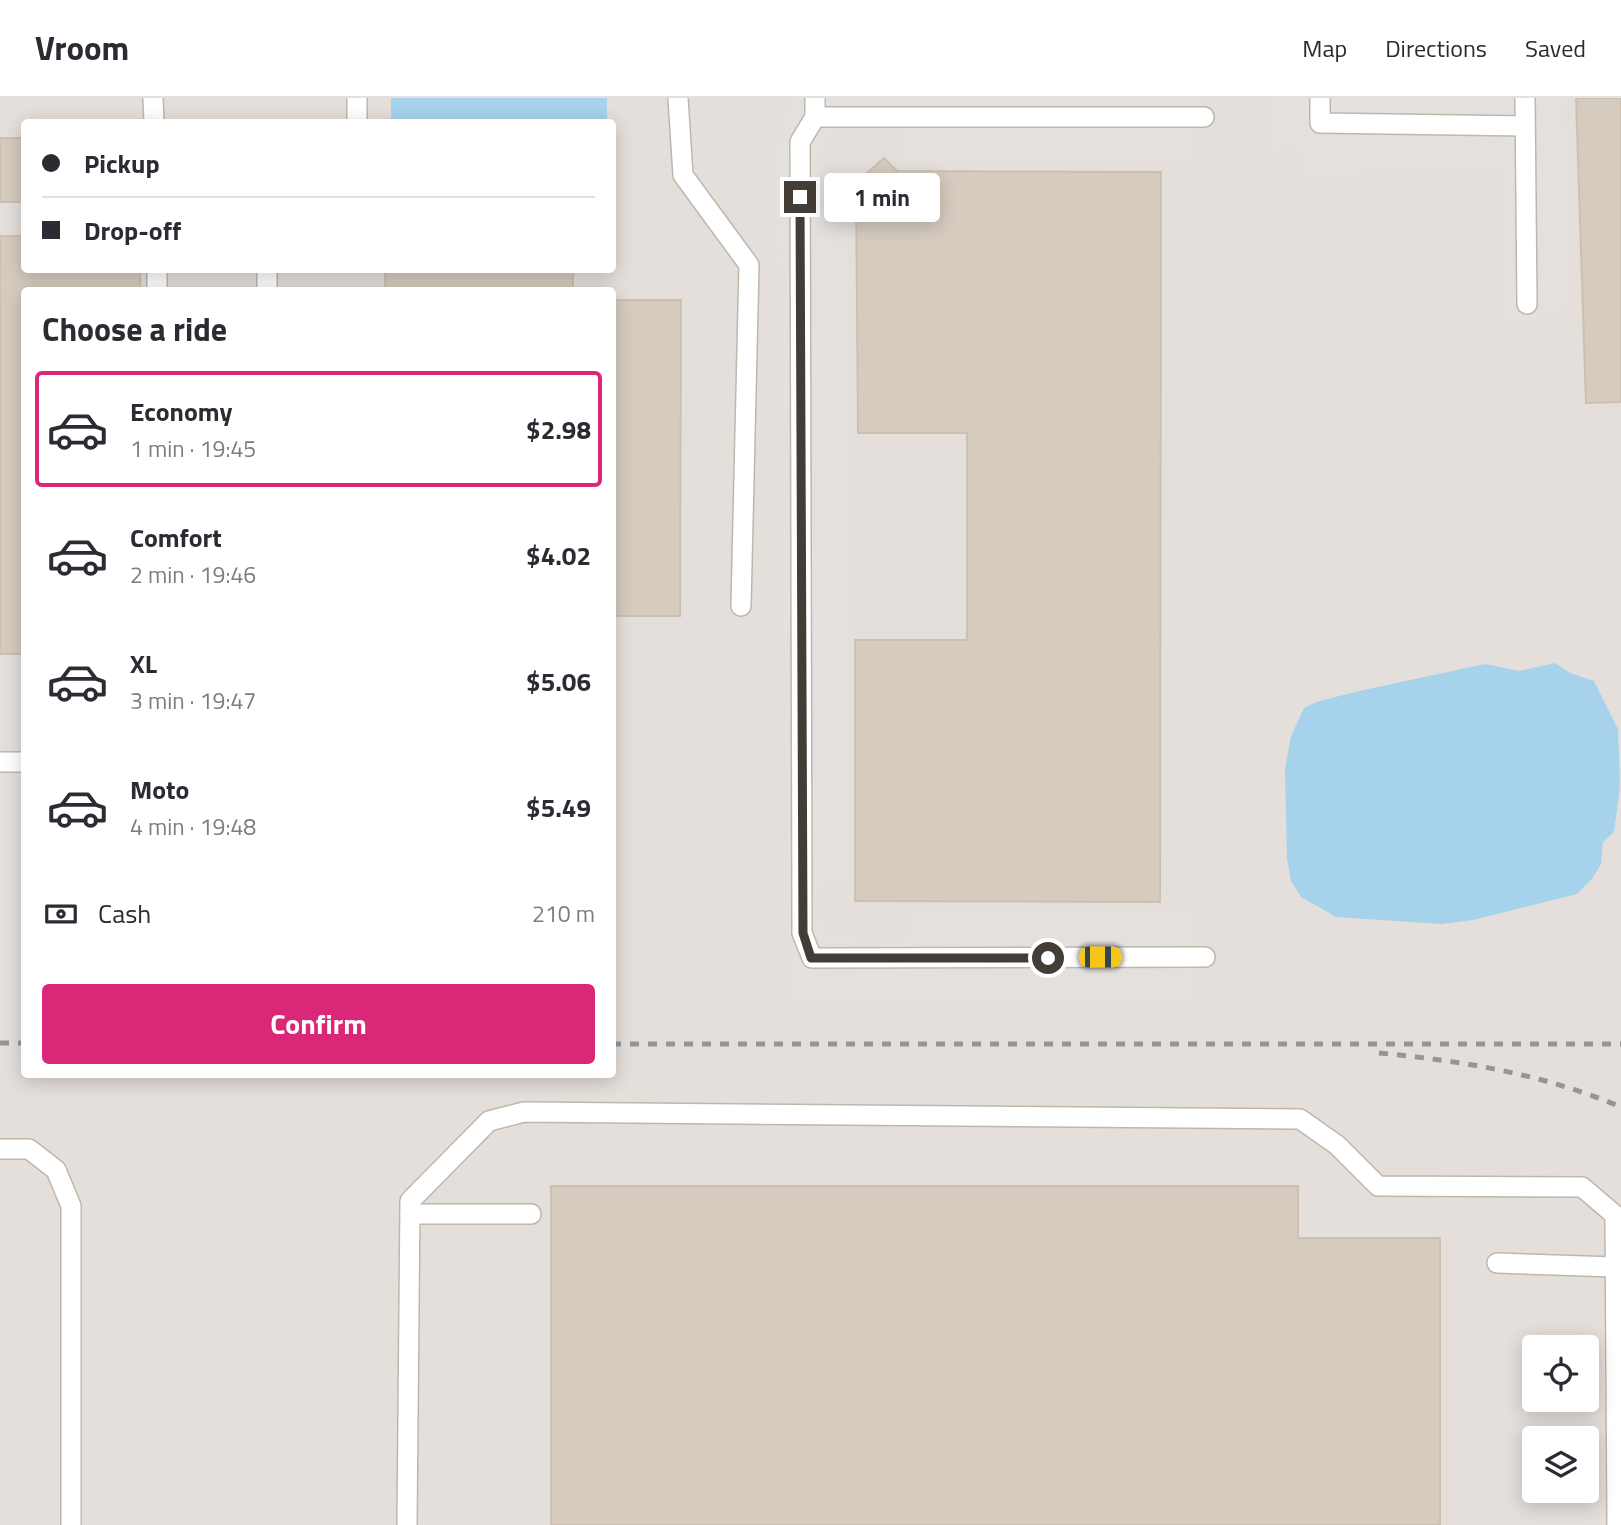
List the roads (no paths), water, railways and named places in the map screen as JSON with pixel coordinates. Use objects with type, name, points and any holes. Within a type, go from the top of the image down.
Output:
[{"type":"lane","points":[[153,98],[154,119]]},
{"type":"lane","points":[[356,119],[357,98]]},
{"type":"lane","points":[[678,98],[683,174],[749,265],[741,606]]},
{"type":"lane","points":[[1320,98],[1320,123],[1525,126]]},
{"type":"lane","points":[[1525,98],[1527,304]]},
{"type":"lane","points":[[1204,117],[815,107],[800,142],[803,933],[811,958],[1205,957]]},
{"type":"lane","points":[[0,762],[21,762]]},
{"type":"lane","points":[[407,1525],[410,1201],[489,1121],[524,1112],[1300,1119],[1337,1145],[1378,1186],[1582,1187],[1615,1215],[1616,1525]]},
{"type":"lane","points":[[0,1149],[29,1149],[56,1170],[71,1206],[71,1525]]},
{"type":"lane","points":[[410,1214],[530,1214]]},
{"type":"lane","points":[[1497,1263],[1615,1267]]},
{"type":"water","points":[[391,98],[607,98],[607,119],[391,119]]},
{"type":"water","points":[[1555,663],[1570,673],[1594,681],[1618,729],[1620,786],[1614,832],[1603,842],[1601,864],[1592,879],[1577,894],[1473,920],[1441,924],[1336,917],[1301,897],[1291,881],[1287,859],[1285,770],[1291,736],[1304,708],[1316,702],[1359,691],[1485,664],[1519,671]]},
{"type":"railway","points":[[0,1043],[21,1043]]},
{"type":"railway","points":[[616,1044],[1621,1044]]},
{"type":"railway","points":[[1379,1053],[1502,1071],[1562,1086],[1621,1107]]}]
